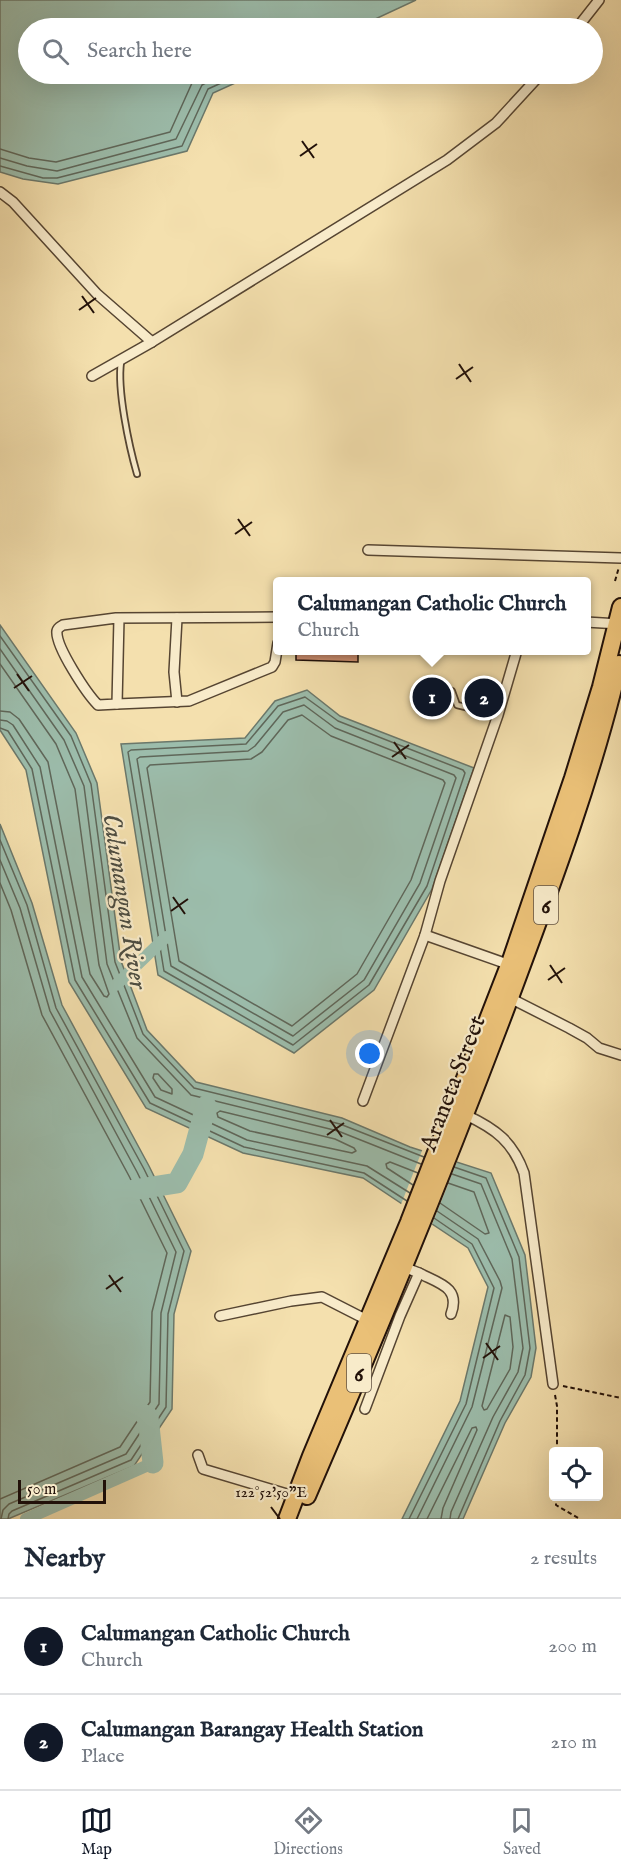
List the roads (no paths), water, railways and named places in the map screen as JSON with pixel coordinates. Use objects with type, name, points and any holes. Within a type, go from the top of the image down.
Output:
[{"type":"highway","points":[[614,690],[621,607]]},
{"type":"highway","points":[[446,1147],[515,967],[569,790],[614,690],[621,654]]},
{"type":"highway","name":"Araneta Street","points":[[298,1519],[301,1498],[373,1323],[405,1268],[415,1224],[446,1147],[466,1114],[504,995]]},
{"type":"highway","points":[[287,1519],[301,1498]]},
{"type":"street","points":[[585,18],[600,0]]},
{"type":"street","points":[[92,376],[152,342],[447,160],[496,123],[532,84]]},
{"type":"street","points":[[0,192],[13,202],[97,294],[152,342]]},
{"type":"street","points":[[368,550],[621,558]]},
{"type":"street","points":[[273,616],[119,618],[63,625],[57,632],[72,669],[93,700],[102,706],[177,702],[198,698],[272,666],[276,655]]},
{"type":"street","points":[[117,704],[119,618]]},
{"type":"street","points":[[177,618],[174,672],[177,702]]},
{"type":"street","points":[[591,622],[619,624]]},
{"type":"street","points":[[363,1101],[425,935],[440,881],[498,715],[516,655]]},
{"type":"street","points":[[425,935],[515,967]]},
{"type":"street","points":[[504,995],[569,1028],[599,1048],[621,1055]]},
{"type":"street","points":[[466,1114],[480,1121],[507,1143],[517,1154],[524,1173],[553,1384]]},
{"type":"street","points":[[365,1409],[400,1316],[405,1268],[449,1289],[454,1295],[455,1303],[451,1314]]},
{"type":"street","points":[[220,1316],[317,1297],[329,1299],[373,1323]]},
{"type":"street","points":[[198,1455],[203,1468],[301,1498]]},
{"type":"lane","points":[[122,359],[121,377],[128,435],[137,474]]},
{"type":"lane","points":[[428,685],[450,689],[457,705],[498,715]]},
{"type":"water","points":[[0,0],[416,0],[377,18],[18,18],[18,84],[233,84],[213,93],[187,151],[58,184],[23,179],[0,172]]},
{"type":"water","points":[[0,625],[76,733],[97,783],[121,961],[147,1030],[196,1082],[342,1118],[410,1147],[491,1173],[525,1255],[536,1348],[531,1377],[505,1423],[463,1519],[402,1519],[460,1401],[488,1287],[468,1248],[363,1178],[243,1153],[146,1108],[69,982],[26,770],[0,730]]},
{"type":"water","points":[[307,690],[340,716],[474,768],[432,889],[374,990],[294,1053],[158,975],[121,744],[245,738],[275,701]]},
{"type":"water","points":[[0,824],[32,903],[62,1005],[149,1166],[191,1251],[174,1314],[172,1409],[134,1466],[8,1519],[0,1519]]},
{"type":"waterway","name":"Calumangan River","points":[[116,985],[166,937]]},
{"type":"waterway","points":[[133,1190],[177,1183],[193,1154],[206,1106]]},
{"type":"waterway","points":[[145,1415],[148,1417],[153,1463]]},
{"type":"waterway","points":[[26,1519],[153,1463]]},
{"type":"place","name":"Calumangan Catholic Church","points":[[432,697]]},
{"type":"place","name":"Calumangan Barangay Health Station","points":[[484,698]]}]
